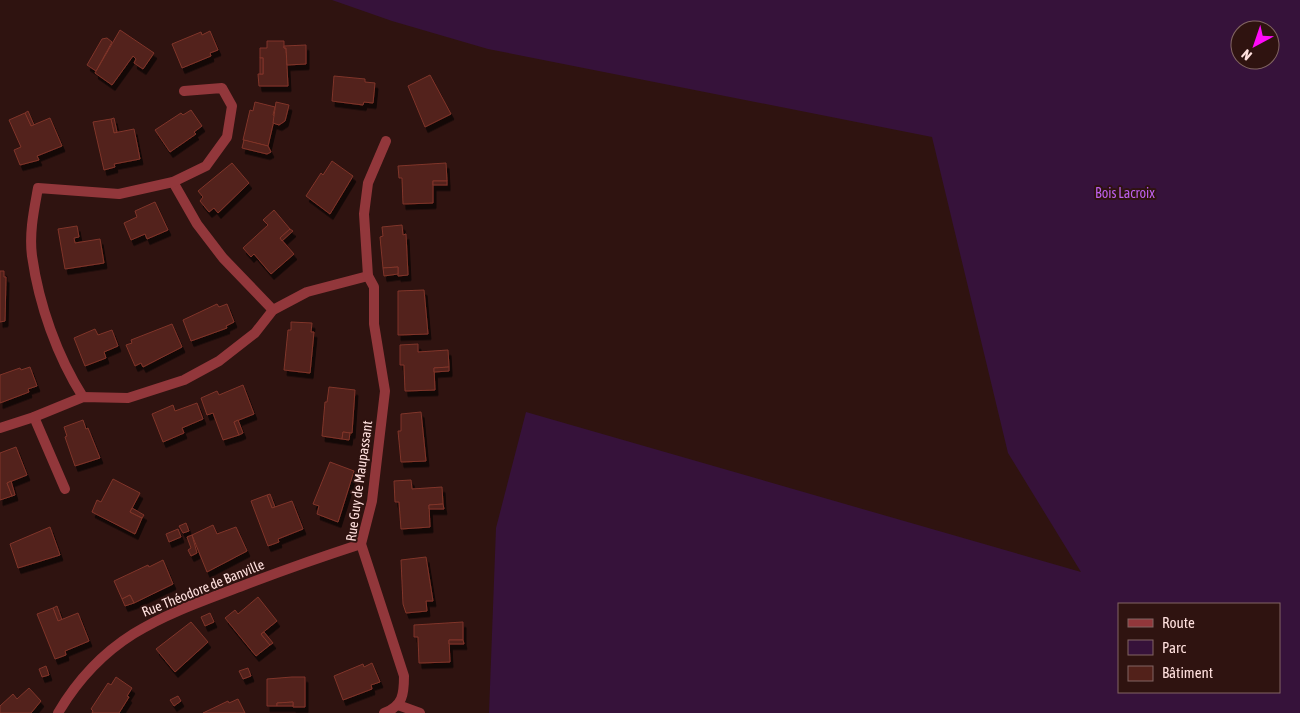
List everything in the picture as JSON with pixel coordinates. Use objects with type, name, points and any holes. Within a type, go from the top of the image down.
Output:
[{"type":"street","points":[[83,397],[67,371],[52,333],[32,256],[32,223],[38,188],[118,194],[173,182],[206,166],[227,137],[232,106],[222,88],[184,91]]},
{"type":"street","name":"Rue Guy de Maupassant","points":[[386,141],[368,182],[364,214],[368,276],[374,287],[374,324],[385,391],[372,501],[361,544],[404,676],[403,698],[398,705]]},
{"type":"street","points":[[173,182],[198,224],[218,252],[273,310]]},
{"type":"street","points":[[0,428],[34,417],[83,397],[128,398],[184,380],[220,361],[255,333],[273,310],[307,292],[368,276]]},
{"type":"street","points":[[34,417],[65,489]]},
{"type":"street","name":"Rue Théodore de Banville","points":[[58,713],[75,687],[113,646],[150,622],[287,569],[361,544]]},
{"type":"street","points":[[384,713],[398,705],[420,713]]},
{"type":"green space","name":"Bois Lacroix","points":[[332,0],[1300,0],[1300,713],[489,713],[496,528],[526,412],[1081,572],[1008,453],[932,137],[488,49],[392,21]]},
{"type":"building","points":[[120,30],[154,53],[143,69],[134,63],[136,59],[133,56],[112,85],[95,73]]},
{"type":"building","points":[[210,31],[218,50],[210,53],[211,56],[182,68],[172,44],[201,32],[202,35]]},
{"type":"building","points":[[107,38],[112,42],[96,71],[87,65],[102,39]]},
{"type":"building","points":[[267,41],[284,41],[288,86],[259,86],[258,74],[263,74],[263,58],[260,58],[260,48],[267,48]]},
{"type":"building","points":[[306,45],[306,64],[287,65],[286,48],[284,46]]},
{"type":"building","points":[[260,58],[263,58],[263,74],[260,74]]},
{"type":"building","points":[[430,75],[451,114],[425,127],[408,86]]},
{"type":"building","points":[[334,76],[365,79],[365,82],[375,83],[373,103],[364,102],[363,105],[332,101]]},
{"type":"building","points":[[255,102],[275,107],[273,115],[275,116],[268,146],[243,140],[250,110],[253,111]]},
{"type":"building","points":[[276,102],[289,105],[285,121],[279,125],[273,123]]},
{"type":"building","points":[[191,110],[202,126],[194,132],[196,134],[170,152],[155,130],[181,113],[183,115]]},
{"type":"building","points":[[28,111],[34,125],[31,126],[25,113]]},
{"type":"building","points":[[25,113],[31,126],[50,118],[62,146],[37,156],[39,160],[20,165],[14,150],[21,147],[9,120]]},
{"type":"building","points":[[114,118],[117,132],[114,133],[111,119]]},
{"type":"building","points":[[111,119],[114,133],[134,129],[140,159],[114,164],[115,167],[104,170],[93,122]]},
{"type":"building","points":[[244,140],[268,146],[271,152],[267,154],[242,148]]},
{"type":"building","points":[[332,161],[353,176],[330,214],[306,196],[321,173],[323,175]]},
{"type":"building","points":[[232,163],[249,183],[218,213],[214,208],[209,212],[200,201],[203,197],[198,191]]},
{"type":"building","points":[[446,163],[447,181],[433,181],[433,203],[403,204],[402,178],[399,178],[398,166]]},
{"type":"building","points":[[433,181],[447,181],[447,185],[433,185]]},
{"type":"building","points":[[155,202],[168,230],[147,239],[145,234],[131,240],[124,223],[137,217],[135,211]]},
{"type":"building","points":[[274,210],[290,229],[280,238],[294,254],[271,274],[254,254],[251,257],[243,248],[268,225],[263,220]]},
{"type":"building","points":[[402,225],[403,235],[406,234],[408,275],[398,276],[398,267],[383,268],[380,237],[383,236],[382,227]]},
{"type":"building","points":[[77,226],[79,237],[74,238],[75,243],[100,239],[104,263],[65,269],[58,229]]},
{"type":"building","points":[[290,229],[293,231],[282,241],[280,238]]},
{"type":"building","points":[[398,267],[398,274],[384,276],[383,268]]},
{"type":"building","points":[[0,271],[4,271],[4,277],[6,277],[5,321],[0,322]]},
{"type":"building","points":[[424,290],[428,334],[398,335],[398,291]]},
{"type":"building","points":[[217,304],[219,307],[227,304],[234,322],[226,326],[227,328],[191,341],[183,320]]},
{"type":"building","points":[[291,322],[312,323],[311,332],[314,332],[310,373],[284,370],[288,330],[291,330]]},
{"type":"building","points":[[172,324],[182,347],[143,367],[141,363],[135,366],[126,345],[132,343],[131,340]]},
{"type":"building","points":[[95,329],[98,335],[112,330],[118,346],[104,352],[106,358],[85,366],[74,338]]},
{"type":"building","points":[[418,344],[418,352],[448,350],[449,367],[434,368],[435,390],[405,391],[404,365],[400,365],[400,345]]},
{"type":"building","points":[[30,367],[37,386],[28,389],[29,392],[0,403],[0,375],[20,368],[21,370]]},
{"type":"building","points":[[449,367],[449,371],[434,372],[434,368]]},
{"type":"building","points":[[243,385],[254,414],[234,422],[239,435],[223,440],[213,413],[207,415],[201,398],[217,391],[219,395]]},
{"type":"building","points":[[329,387],[355,390],[352,433],[343,432],[342,439],[322,436],[325,402],[327,402]]},
{"type":"building","points":[[197,403],[203,419],[182,428],[184,433],[163,442],[152,414],[173,405],[175,411]]},
{"type":"building","points":[[421,412],[426,461],[401,462],[398,431],[401,431],[401,414]]},
{"type":"building","points":[[83,420],[100,458],[75,466],[65,437],[67,436],[64,427]]},
{"type":"building","points":[[238,420],[243,433],[239,435],[234,422]]},
{"type":"building","points":[[343,432],[350,433],[349,440],[342,439]]},
{"type":"building","points":[[16,447],[27,475],[7,483],[12,496],[0,500],[0,453]]},
{"type":"building","points":[[330,462],[354,471],[338,522],[317,514],[319,506],[313,504]]},
{"type":"building","points":[[113,479],[140,493],[130,512],[142,518],[135,534],[92,512],[97,500],[101,502]]},
{"type":"building","points":[[411,480],[412,489],[442,487],[443,504],[429,505],[430,527],[401,529],[399,502],[395,502],[394,481]]},
{"type":"building","points":[[11,481],[15,495],[12,496],[7,483]]},
{"type":"building","points":[[270,494],[275,507],[272,508],[267,495]]},
{"type":"building","points":[[267,495],[272,508],[292,501],[303,529],[278,539],[279,542],[268,546],[251,501]]},
{"type":"building","points":[[443,504],[444,509],[429,509],[429,505]]},
{"type":"building","points":[[132,508],[144,515],[142,518],[130,512]]},
{"type":"building","points":[[186,523],[189,531],[183,533],[179,526]]},
{"type":"building","points":[[213,525],[217,534],[236,527],[247,551],[207,572],[192,535]]},
{"type":"building","points":[[50,527],[60,555],[18,568],[10,544]]},
{"type":"building","points":[[178,529],[181,537],[169,542],[166,534]]},
{"type":"building","points":[[192,535],[197,553],[191,556],[188,550],[191,548],[187,537]]},
{"type":"building","points":[[426,557],[433,601],[426,601],[427,611],[406,613],[403,604],[401,560]]},
{"type":"building","points":[[163,560],[173,584],[134,603],[130,595],[122,599],[114,581]]},
{"type":"building","points":[[130,595],[134,603],[125,606],[122,599]]},
{"type":"building","points":[[258,597],[277,621],[261,634],[270,645],[256,656],[225,618],[235,610],[238,614]]},
{"type":"building","points":[[57,606],[62,620],[58,621],[53,608]]},
{"type":"building","points":[[53,608],[58,621],[78,613],[89,641],[65,651],[66,655],[55,659],[37,614]]},
{"type":"building","points":[[210,613],[214,622],[205,626],[201,617]]},
{"type":"building","points":[[191,622],[208,642],[175,672],[156,649]]},
{"type":"building","points":[[463,622],[463,640],[449,640],[450,662],[419,663],[418,637],[414,637],[414,625]]},
{"type":"building","points":[[264,632],[273,643],[270,645],[261,634]]},
{"type":"building","points":[[449,640],[463,640],[464,644],[449,644]]},
{"type":"building","points":[[372,663],[380,682],[371,685],[372,689],[343,700],[334,676],[363,664],[364,667]]},
{"type":"building","points":[[46,666],[49,675],[42,677],[39,669]]},
{"type":"building","points":[[248,668],[251,676],[243,679],[239,671]]},
{"type":"building","points":[[116,677],[132,688],[119,713],[92,713],[91,709],[108,683],[111,685]]},
{"type":"building","points":[[305,677],[305,707],[293,707],[293,702],[277,703],[277,706],[267,706],[267,679]]},
{"type":"building","points":[[29,688],[41,701],[31,713],[0,713],[0,706],[13,694],[17,699]]},
{"type":"building","points":[[178,696],[181,701],[174,706],[170,700]]},
{"type":"building","points":[[238,699],[245,713],[203,713],[228,701],[229,703]]},
{"type":"building","points":[[293,702],[293,706],[277,706],[277,703]]}]
